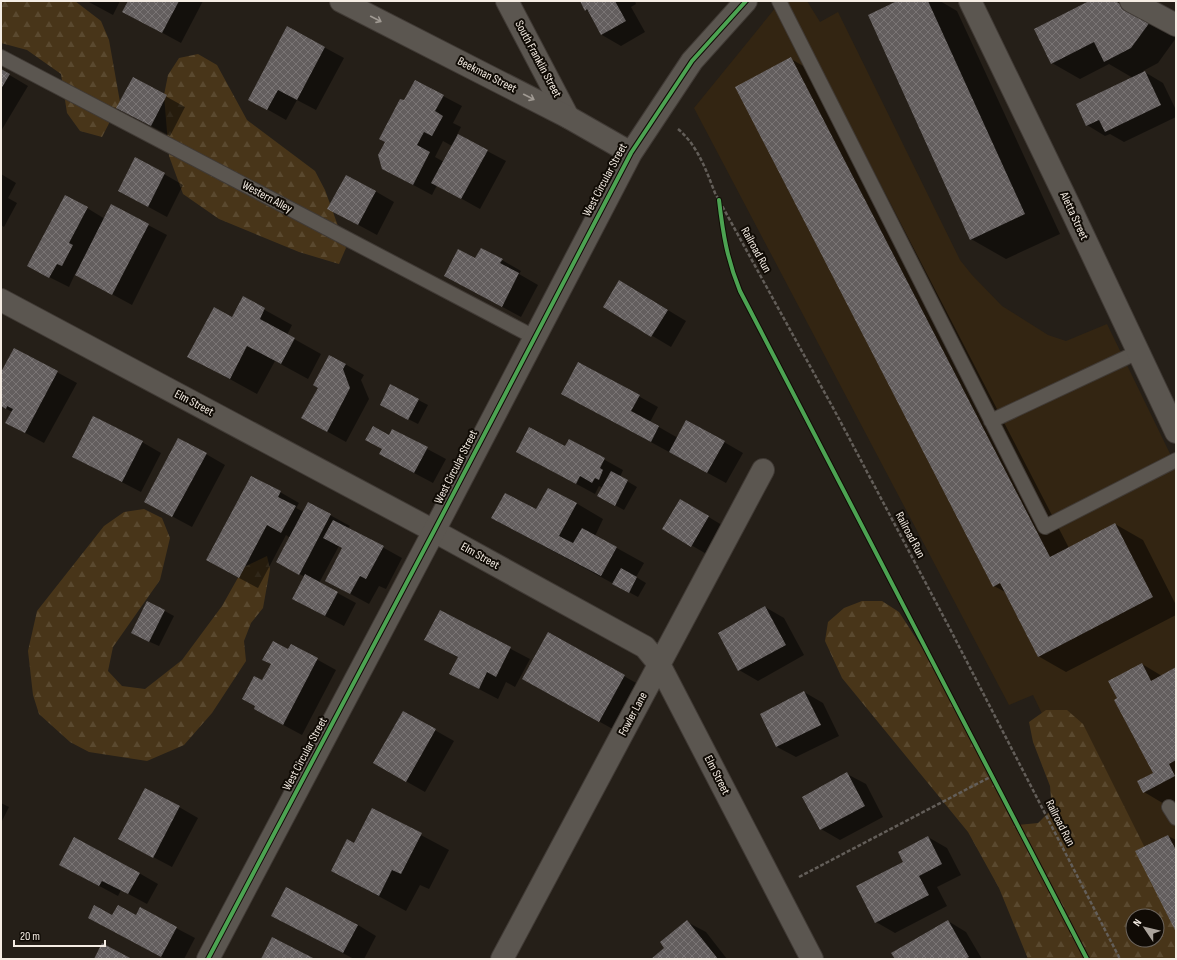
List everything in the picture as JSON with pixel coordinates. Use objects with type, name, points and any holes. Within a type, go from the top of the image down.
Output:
[{"type":"street","name":"Beekman Street","points":[[341,1],[568,117],[631,153]]},
{"type":"street","name":"South Franklin Street","points":[[507,1],[568,117]]},
{"type":"street","name":"West Circular Street","points":[[208,959],[631,153],[692,61],[746,1]]},
{"type":"street","name":"Aletta Street","points":[[970,1],[1068,202],[1176,432]]},
{"type":"street","points":[[1131,1],[1176,25]]},
{"type":"street","name":"Elm Street","points":[[1,300],[434,530],[645,647],[659,664],[812,959]]},
{"type":"street","name":"Fowler Lane","points":[[502,959],[763,470]]},
{"type":"lane","points":[[778,1],[1045,528],[1176,460]]},
{"type":"lane","name":"Western Alley","points":[[1,57],[534,337]]},
{"type":"lane","points":[[991,421],[1138,352]]},
{"type":"path","points":[[719,200],[724,245],[730,267],[740,291],[1088,959]]},
{"type":"path","points":[[793,880],[992,776]]},
{"type":"shaded area","points":[[781,1],[807,1],[820,22],[838,12],[960,260],[972,275],[1002,306],[1048,335],[1066,341],[1107,324],[1176,466],[1176,959],[1165,948],[1165,908],[1135,908],[1033,695],[1009,705],[694,108]]},
{"type":"green space","points":[[1,1],[75,1],[101,21],[109,40],[120,102],[102,137],[80,131],[67,113],[61,74],[27,50],[1,43]]},
{"type":"green space","points":[[198,54],[217,65],[247,120],[315,171],[325,190],[346,248],[339,264],[299,252],[219,219],[183,194],[169,156],[164,95],[168,75],[179,58]]},
{"type":"green space","points":[[144,509],[162,518],[170,538],[160,580],[113,647],[108,671],[122,686],[145,689],[182,660],[222,606],[244,567],[267,556],[270,569],[263,608],[251,623],[244,641],[246,661],[212,713],[184,745],[147,761],[89,752],[70,742],[39,714],[33,695],[28,651],[37,611],[104,526],[124,512]]},
{"type":"green space","points":[[862,601],[882,601],[899,612],[947,686],[1005,806],[1018,825],[1038,823],[1052,809],[1050,786],[1033,742],[1029,722],[1046,710],[1067,710],[1083,724],[1160,878],[1176,917],[1176,959],[1028,959],[999,888],[968,832],[842,678],[825,641],[828,622],[844,608]]},
{"type":"building","points":[[128,1],[179,1],[162,33],[122,12]]},
{"type":"building","points":[[580,1],[615,1],[626,21],[601,35],[587,9],[585,11]]},
{"type":"building","points":[[897,1],[928,1],[1025,214],[970,240],[868,15]]},
{"type":"building","points":[[1089,1],[1115,1],[1150,22],[1131,48],[1104,62],[1094,42],[1051,64],[1034,29]]},
{"type":"building","points":[[287,26],[325,47],[297,100],[278,90],[267,110],[248,100]]},
{"type":"building","points":[[791,57],[1050,557],[1115,523],[1153,597],[1038,657],[1000,583],[993,587],[735,87]]},
{"type":"building","points":[[1,69],[10,74],[1,89]]},
{"type":"building","points":[[1145,71],[1161,105],[1105,132],[1099,120],[1086,126],[1076,104]]},
{"type":"building","points":[[133,77],[167,95],[151,126],[116,108]]},
{"type":"building","points":[[415,80],[444,95],[435,111],[443,116],[432,136],[424,132],[417,145],[430,152],[413,185],[382,169],[378,155],[385,142],[379,139],[400,99],[404,100]]},
{"type":"building","points":[[458,134],[488,150],[461,199],[431,183]]},
{"type":"building","points":[[135,157],[165,173],[148,207],[118,191]]},
{"type":"building","points":[[346,175],[376,191],[358,225],[327,209]]},
{"type":"building","points":[[65,195],[88,207],[69,243],[73,245],[62,266],[57,264],[49,278],[27,266]]},
{"type":"building","points":[[111,204],[149,224],[112,295],[75,275]]},
{"type":"building","points":[[481,248],[503,259],[500,263],[519,273],[502,307],[444,276],[458,249],[475,258]]},
{"type":"building","points":[[619,280],[668,310],[651,337],[603,307]]},
{"type":"building","points":[[243,296],[265,308],[260,319],[295,338],[281,364],[247,346],[230,379],[187,357],[214,307],[232,317]]},
{"type":"building","points":[[14,348],[58,371],[25,433],[5,423],[13,409],[7,406],[6,409],[1,406],[1,372]]},
{"type":"building","points":[[329,355],[346,364],[343,369],[350,388],[327,432],[301,418],[318,388],[313,385]]},
{"type":"building","points":[[578,362],[640,395],[631,411],[659,426],[651,442],[561,394]]},
{"type":"building","points":[[390,384],[419,399],[408,420],[380,405]]},
{"type":"building","points":[[93,416],[143,441],[122,482],[72,457]]},
{"type":"building","points":[[686,420],[725,441],[707,473],[669,452]]},
{"type":"building","points":[[373,426],[389,435],[392,429],[428,447],[414,473],[379,454],[382,449],[365,440]]},
{"type":"building","points":[[529,427],[565,446],[569,439],[605,458],[600,468],[603,470],[599,480],[595,478],[592,483],[580,476],[576,484],[516,452]]},
{"type":"building","points":[[178,438],[207,453],[172,517],[144,502]]},
{"type":"building","points":[[611,471],[628,480],[615,506],[597,496]]},
{"type":"building","points":[[251,476],[281,491],[278,497],[296,506],[281,533],[267,525],[239,578],[206,560]]},
{"type":"building","points":[[548,488],[577,503],[559,536],[573,543],[582,528],[617,547],[601,576],[491,518],[505,493],[536,509]]},
{"type":"building","points":[[680,499],[709,516],[691,547],[662,529]]},
{"type":"building","points":[[308,502],[331,514],[299,575],[276,562]]},
{"type":"building","points":[[333,520],[384,546],[366,579],[360,576],[350,594],[325,581],[342,548],[323,538]]},
{"type":"building","points":[[621,568],[637,577],[629,593],[612,584]]},
{"type":"building","points":[[305,574],[338,592],[325,616],[292,599]]},
{"type":"building","points":[[147,601],[165,610],[149,642],[131,633]]},
{"type":"building","points":[[765,606],[786,645],[738,671],[718,633]]},
{"type":"building","points":[[440,610],[511,647],[496,677],[487,672],[479,689],[449,674],[458,657],[424,640]]},
{"type":"building","points":[[548,632],[625,675],[599,722],[522,679]]},
{"type":"building","points":[[273,641],[288,649],[291,644],[318,658],[283,725],[254,709],[255,706],[242,699],[254,676],[262,680],[271,664],[262,660]]},
{"type":"building","points":[[1142,663],[1151,681],[1176,667],[1176,760],[1169,764],[1175,776],[1143,793],[1137,781],[1153,773],[1114,700],[1117,698],[1108,681]]},
{"type":"building","points":[[804,691],[821,725],[776,747],[760,714]]},
{"type":"building","points":[[403,711],[436,729],[406,782],[373,763]]},
{"type":"building","points":[[847,772],[865,806],[820,830],[802,797]]},
{"type":"building","points":[[145,788],[180,806],[153,858],[118,839]]},
{"type":"building","points":[[372,808],[422,833],[401,874],[392,870],[379,896],[331,871],[347,839],[354,843]]},
{"type":"building","points":[[1168,835],[1176,850],[1176,932],[1165,908],[1135,851]]},
{"type":"building","points":[[928,836],[942,864],[919,876],[929,895],[875,923],[856,886],[903,862],[898,852]]},
{"type":"building","points":[[74,837],[140,873],[128,894],[102,881],[99,886],[59,865]]},
{"type":"building","points":[[286,887],[358,925],[343,953],[271,916]]},
{"type":"building","points":[[94,905],[112,915],[118,905],[136,915],[140,907],[177,927],[161,957],[88,918]]},
{"type":"building","points":[[687,920],[718,959],[651,959],[664,948],[660,942]]},
{"type":"building","points":[[948,920],[969,957],[965,959],[895,959],[891,953]]},
{"type":"building","points":[[272,937],[315,959],[261,959]]},
{"type":"building","points":[[102,943],[132,959],[94,959]]},
{"type":"cycle path","points":[[208,959],[434,531],[631,153],[692,61],[746,1]]},
{"type":"cycle path","points":[[719,200],[726,246],[740,291],[1087,959]]}]
